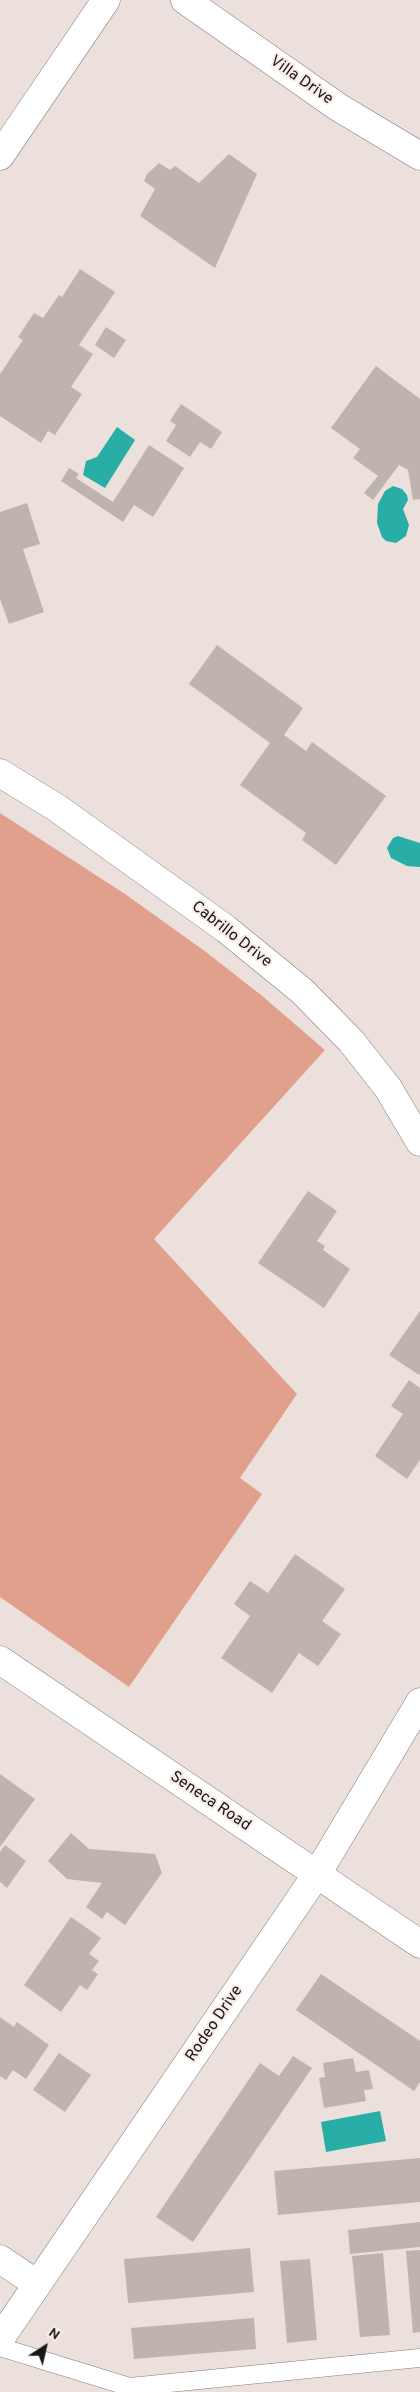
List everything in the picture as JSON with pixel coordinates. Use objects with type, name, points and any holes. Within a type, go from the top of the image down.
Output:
[{"type":"street","points":[[0,156],[106,0]]},
{"type":"street","name":"Villa Drive","points":[[185,0],[338,107],[420,156]]},
{"type":"street","name":"Cabrillo Drive","points":[[0,773],[57,808],[226,929],[302,991],[351,1041],[388,1088],[420,1142]]},
{"type":"street","name":"Seneca Road","points":[[0,1660],[420,1944]]},
{"type":"street","name":"Rodeo Drive","points":[[0,2339],[317,1874],[420,1702]]},
{"type":"street","points":[[0,2259],[37,2284]]},
{"type":"lane","points":[[0,2347],[130,2387],[420,2358]]},
{"type":"shaded area","points":[[0,813],[125,894],[206,952],[261,995],[325,1050],[154,1239],[297,1394],[240,1478],[262,1494],[129,1687],[0,1597]]},
{"type":"water","points":[[117,427],[135,440],[105,488],[83,475],[86,461],[97,457]]},
{"type":"water","points":[[393,486],[402,489],[407,495],[408,500],[403,509],[409,525],[406,536],[396,543],[386,541],[382,537],[377,523],[378,504],[385,491]]},
{"type":"water","points":[[398,836],[420,843],[420,867],[407,866],[391,858],[387,848],[393,838]]},
{"type":"water","points":[[380,2111],[386,2141],[326,2152],[321,2122]]},
{"type":"building","points":[[229,154],[257,174],[215,268],[140,216],[155,189],[144,181],[147,174],[159,163],[170,170],[175,166],[199,183]]},
{"type":"building","points":[[80,269],[115,292],[79,345],[93,354],[71,387],[82,394],[55,435],[48,431],[41,443],[0,416],[0,374],[23,340],[18,337],[34,313],[43,318],[59,295],[62,297]]},
{"type":"building","points":[[106,327],[126,340],[114,358],[95,345]]},
{"type":"building","points":[[376,366],[420,399],[420,499],[413,500],[408,470],[399,465],[373,500],[364,493],[378,476],[353,458],[360,449],[331,428]]},
{"type":"building","points":[[181,404],[222,432],[211,449],[200,442],[190,457],[166,441],[176,425],[170,421]]},
{"type":"building","points":[[149,445],[184,468],[153,517],[134,505],[123,522],[61,481],[69,468],[79,474],[76,478],[113,502]]},
{"type":"building","points":[[27,503],[40,544],[23,549],[44,612],[9,624],[0,599],[0,512]]},
{"type":"building","points":[[217,645],[303,708],[284,735],[306,751],[312,742],[386,796],[336,865],[302,840],[306,833],[240,785],[270,743],[189,684]]},
{"type":"building","points":[[308,1191],[337,1211],[317,1241],[325,1246],[323,1250],[350,1269],[324,1308],[258,1263]]},
{"type":"building","points":[[420,1311],[420,1374],[419,1375],[389,1355]]},
{"type":"building","points":[[409,1380],[420,1388],[420,1460],[407,1479],[375,1456],[403,1414],[391,1406]]},
{"type":"building","points":[[295,1554],[345,1589],[322,1621],[341,1634],[318,1666],[299,1653],[272,1693],[221,1658],[250,1616],[234,1604],[250,1581],[268,1593]]},
{"type":"building","points":[[0,1774],[35,1799],[0,1847]]},
{"type":"building","points":[[71,1833],[89,1849],[155,1854],[162,1873],[125,1925],[107,1912],[102,1919],[86,1907],[102,1883],[67,1879],[48,1861]]},
{"type":"building","points":[[5,1845],[26,1861],[7,1888],[0,1882],[0,1852]]},
{"type":"building","points":[[71,1917],[101,1938],[89,1954],[99,1961],[92,1970],[98,1974],[87,1990],[80,1985],[61,2012],[24,1985]]},
{"type":"building","points":[[321,1974],[420,2041],[420,2082],[414,2091],[296,2010]]},
{"type":"building","points":[[0,2017],[14,2027],[17,2022],[49,2045],[26,2079],[13,2070],[6,2080],[0,2076]]},
{"type":"building","points":[[59,2053],[91,2075],[65,2112],[33,2090]]},
{"type":"building","points":[[293,2056],[312,2068],[193,2242],[156,2217],[260,2063],[279,2076]]},
{"type":"building","points":[[353,2058],[356,2072],[369,2070],[373,2089],[364,2090],[366,2101],[324,2108],[319,2078],[325,2077],[323,2063]]},
{"type":"building","points":[[420,2158],[420,2202],[278,2215],[274,2171]]},
{"type":"building","points":[[420,2222],[420,2247],[350,2254],[348,2230]]},
{"type":"building","points":[[250,2248],[254,2292],[128,2303],[124,2259]]},
{"type":"building","points":[[420,2250],[420,2332],[413,2333],[406,2251]]},
{"type":"building","points":[[383,2253],[390,2335],[360,2337],[352,2256]]},
{"type":"building","points":[[310,2259],[317,2340],[287,2343],[280,2261]]},
{"type":"building","points":[[254,2318],[256,2349],[134,2359],[131,2328]]}]
